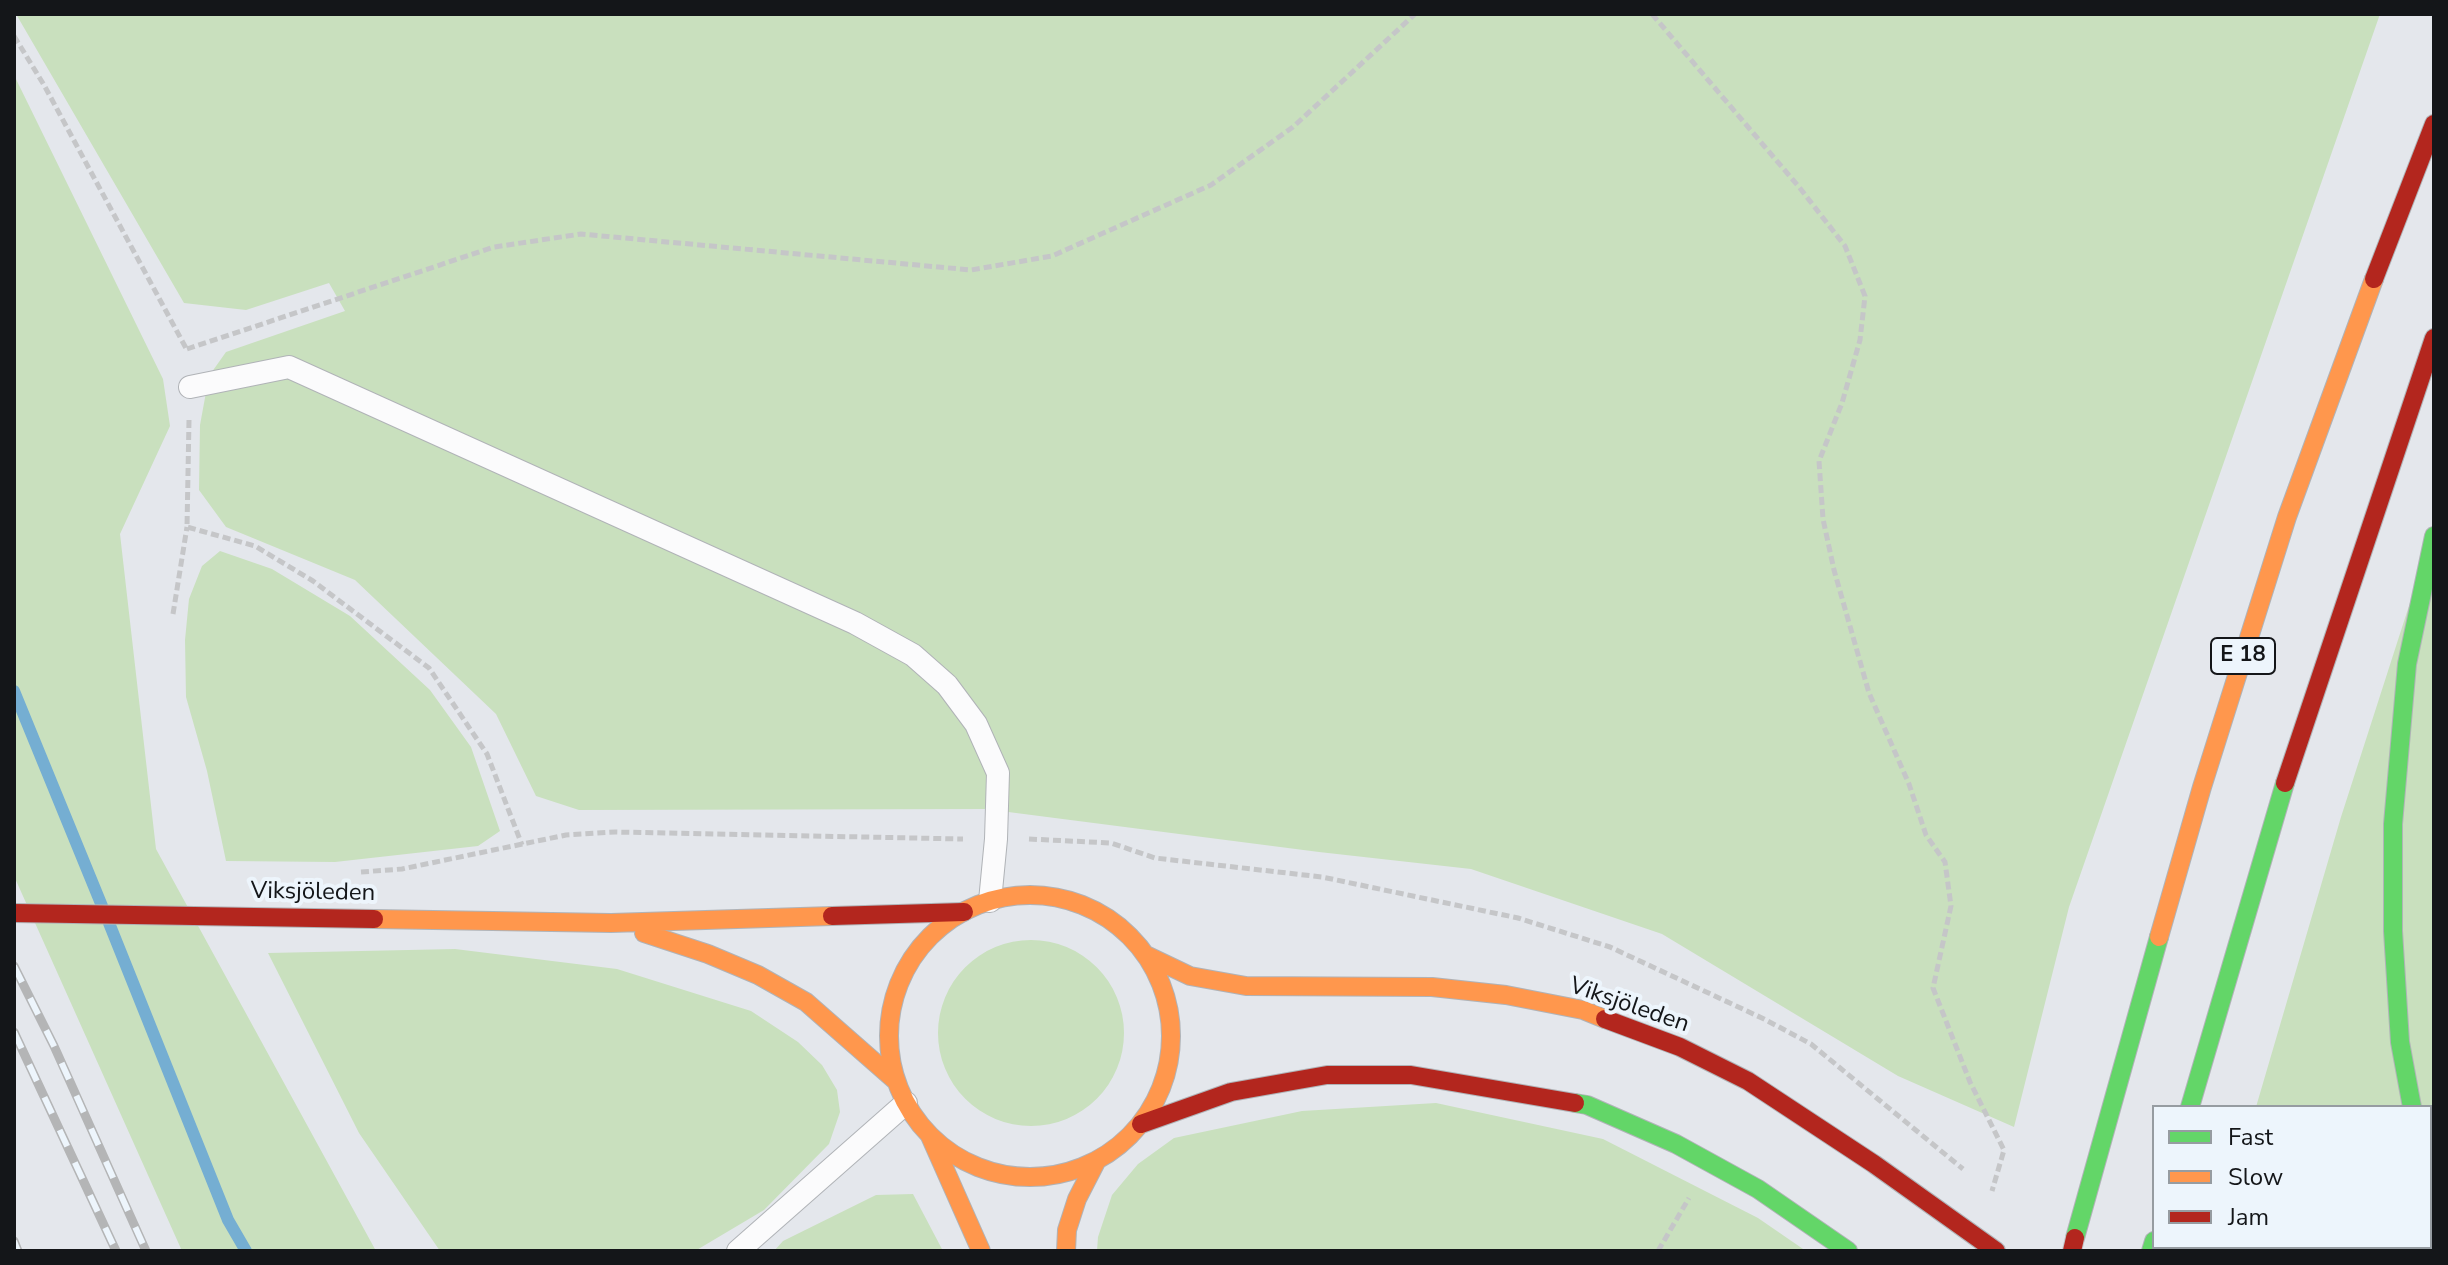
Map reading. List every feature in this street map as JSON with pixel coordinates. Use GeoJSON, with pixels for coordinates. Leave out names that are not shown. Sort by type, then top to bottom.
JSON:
{"type":"FeatureCollection","features":[{"type":"Feature","properties":{"kind":"main road","name":"E 18"},"geometry":{"type":"LineString","coordinates":[[2073,1244],[2202,787],[2287,517],[2434,124]]}},
{"type":"Feature","properties":{"kind":"main road"},"geometry":{"type":"LineString","coordinates":[[2191,1105],[2277,805],[2434,338]]}},
{"type":"Feature","properties":{"kind":"main road"},"geometry":{"type":"LineString","coordinates":[[2412,1105],[2400,1042],[2393,931],[2393,824],[2407,664],[2434,536]]}},
{"type":"Feature","properties":{"kind":"main road"},"geometry":{"type":"LineString","coordinates":[[930,1136],[949,1153],[972,1165],[996,1173],[1047,1177],[1072,1172],[1096,1162],[1121,1145],[1141,1124],[1163,1085],[1172,1040],[1171,1018],[1157,974],[1146,955],[1116,924],[1099,912],[1050,897],[1020,896],[990,901],[943,925],[910,962],[899,984],[889,1032],[890,1056],[896,1081],[906,1103],[930,1136],[981,1251]]}},
{"type":"Feature","properties":{"kind":"main road","name":"Viksjöleden"},"geometry":{"type":"LineString","coordinates":[[14,913],[611,923],[964,912]]}},
{"type":"Feature","properties":{"kind":"main road","name":"Viksjöleden"},"geometry":{"type":"LineString","coordinates":[[611,923],[708,954],[758,975],[794,995],[851,1039],[896,1081]]}},
{"type":"Feature","properties":{"kind":"main road","name":"Viksjöleden"},"geometry":{"type":"LineString","coordinates":[[1146,955],[1190,976],[1246,986],[1432,987],[1506,995],[1583,1010],[1680,1047],[1748,1081],[1874,1164],[1996,1251]]}},
{"type":"Feature","properties":{"kind":"main road"},"geometry":{"type":"LineString","coordinates":[[1141,1124],[1231,1092],[1327,1075],[1411,1075],[1587,1105],[1676,1144],[1758,1189],[1848,1251]]}},
{"type":"Feature","properties":{"kind":"main road"},"geometry":{"type":"LineString","coordinates":[[1066,1251],[1067,1230],[1077,1199],[1096,1162]]}},
{"type":"Feature","properties":{"kind":"lane"},"geometry":{"type":"LineString","coordinates":[[190,387],[289,367],[855,623],[913,655],[947,685],[976,724],[998,773],[990,901]]}},
{"type":"Feature","properties":{"kind":"lane"},"geometry":{"type":"LineString","coordinates":[[738,1251],[906,1103]]}},
{"type":"Feature","properties":{"kind":"path"},"geometry":{"type":"LineString","coordinates":[[187,349],[494,247],[581,234],[971,270],[1052,256],[1211,185],[1293,127],[1415,14]]}},
{"type":"Feature","properties":{"kind":"path"},"geometry":{"type":"LineString","coordinates":[[1652,14],[1845,246],[1865,296],[1860,340],[1842,403],[1819,461],[1823,519],[1834,570],[1869,693],[1909,784],[1926,835],[1945,862],[1951,906],[1933,988],[1970,1082],[2004,1150],[1992,1191]]}},
{"type":"Feature","properties":{"kind":"path"},"geometry":{"type":"LineString","coordinates":[[14,36],[44,85],[187,349],[190,387],[187,527],[173,614]]}},
{"type":"Feature","properties":{"kind":"path"},"geometry":{"type":"LineString","coordinates":[[187,527],[255,546],[313,581],[429,668],[487,754],[522,845]]}},
{"type":"Feature","properties":{"kind":"path"},"geometry":{"type":"LineString","coordinates":[[359,872],[402,869],[566,835],[615,832],[944,839]]}},
{"type":"Feature","properties":{"kind":"path"},"geometry":{"type":"LineString","coordinates":[[1658,1251],[1660,1243],[1711,1163]]}},
{"type":"Feature","properties":{"kind":"green space"},"geometry":{"type":"Polygon","coordinates":[[[16,14],[2380,14],[2069,907],[2014,1127],[1898,1076],[1662,934],[1471,869],[985,809],[579,810],[536,796],[496,714],[355,580],[226,527],[199,490],[200,425],[209,376],[226,352],[345,311],[329,283],[246,310],[184,303],[16,14]]]}},
{"type":"Feature","properties":{"kind":"green space"},"geometry":{"type":"Polygon","coordinates":[[[14,75],[163,379],[170,426],[120,534],[156,849],[376,1251],[182,1251],[14,876],[14,75]]]}},
{"type":"Feature","properties":{"kind":"green space"},"geometry":{"type":"Polygon","coordinates":[[[2434,528],[2434,1251],[2220,1251],[2432,1249],[2432,1105],[2257,1105],[2341,817],[2434,528]]]}},
{"type":"Feature","properties":{"kind":"green space"},"geometry":{"type":"Polygon","coordinates":[[[220,551],[272,569],[350,616],[430,690],[471,747],[500,831],[478,846],[335,862],[226,861],[207,771],[186,697],[185,640],[189,599],[202,566],[220,551]]]}},
{"type":"Feature","properties":{"kind":"green space"},"geometry":{"type":"Polygon","coordinates":[[[1031,940],[1067,947],[1097,967],[1117,997],[1124,1033],[1117,1069],[1097,1099],[1067,1119],[1031,1126],[995,1119],[965,1099],[945,1069],[938,1033],[945,997],[965,967],[995,947],[1031,940]]]}},
{"type":"Feature","properties":{"kind":"green space"},"geometry":{"type":"Polygon","coordinates":[[[455,949],[617,969],[751,1011],[798,1042],[822,1065],[837,1090],[840,1112],[829,1144],[764,1210],[695,1251],[440,1251],[359,1133],[268,953],[455,949]]]}},
{"type":"Feature","properties":{"kind":"green space"},"geometry":{"type":"Polygon","coordinates":[[[1436,1103],[1603,1139],[1758,1218],[1806,1251],[1097,1251],[1098,1237],[1112,1195],[1138,1164],[1174,1138],[1302,1111],[1436,1103]]]}},
{"type":"Feature","properties":{"kind":"green space"},"geometry":{"type":"Polygon","coordinates":[[[913,1194],[943,1251],[774,1251],[783,1241],[876,1195],[913,1194]]]}},
{"type":"Feature","properties":{"kind":"waterway"},"geometry":{"type":"LineString","coordinates":[[14,691],[102,906]]}},
{"type":"Feature","properties":{"kind":"waterway"},"geometry":{"type":"LineString","coordinates":[[109,923],[228,1220],[246,1251]]}},
{"type":"Feature","properties":{"kind":"railway"},"geometry":{"type":"LineString","coordinates":[[14,966],[54,1046],[146,1251]]}},
{"type":"Feature","properties":{"kind":"railway"},"geometry":{"type":"LineString","coordinates":[[14,1032],[116,1251]]}},
{"type":"Feature","properties":{"kind":"railway"},"geometry":{"type":"LineString","coordinates":[[14,1241],[18,1251]]}},
{"type":"Feature","properties":{"kind":"traffic: fast"},"geometry":{"type":"LineString","coordinates":[[2412,1105],[2400,1042],[2393,931],[2393,824],[2407,664],[2434,536]]}},
{"type":"Feature","properties":{"kind":"traffic: fast"},"geometry":{"type":"LineString","coordinates":[[2191,1105],[2285,783]]}},
{"type":"Feature","properties":{"kind":"traffic: fast"},"geometry":{"type":"LineString","coordinates":[[2075,1238],[2159,937]]}},
{"type":"Feature","properties":{"kind":"traffic: fast"},"geometry":{"type":"LineString","coordinates":[[1575,1103],[1587,1105],[1676,1144],[1758,1189],[1848,1251]]}},
{"type":"Feature","properties":{"kind":"traffic: slow"},"geometry":{"type":"LineString","coordinates":[[2159,937],[2202,787],[2287,517],[2374,279]]}},
{"type":"Feature","properties":{"kind":"traffic: slow"},"geometry":{"type":"LineString","coordinates":[[1030,895],[1058,898],[1084,906],[1130,936],[1160,982],[1168,1008],[1171,1036],[1168,1064],[1160,1090],[1130,1136],[1084,1166],[1058,1174],[1030,1177],[1002,1174],[976,1166],[930,1136],[900,1090],[892,1064],[889,1036],[892,1008],[900,982],[930,936],[976,906],[1002,898],[1030,895]]}},
{"type":"Feature","properties":{"kind":"traffic: slow"},"geometry":{"type":"LineString","coordinates":[[374,919],[611,923],[832,916]]}},
{"type":"Feature","properties":{"kind":"traffic: slow"},"geometry":{"type":"LineString","coordinates":[[644,933],[708,954],[758,975],[806,1002],[896,1081]]}},
{"type":"Feature","properties":{"kind":"traffic: slow"},"geometry":{"type":"LineString","coordinates":[[1146,955],[1190,976],[1246,986],[1432,987],[1506,995],[1583,1010],[1605,1019]]}},
{"type":"Feature","properties":{"kind":"traffic: slow"},"geometry":{"type":"LineString","coordinates":[[930,1136],[981,1251]]}},
{"type":"Feature","properties":{"kind":"traffic: slow"},"geometry":{"type":"LineString","coordinates":[[1066,1251],[1067,1230],[1077,1199],[1096,1162]]}},
{"type":"Feature","properties":{"kind":"traffic: jam"},"geometry":{"type":"LineString","coordinates":[[2374,279],[2434,124]]}},
{"type":"Feature","properties":{"kind":"traffic: jam"},"geometry":{"type":"LineString","coordinates":[[2285,783],[2434,338]]}},
{"type":"Feature","properties":{"kind":"traffic: jam"},"geometry":{"type":"LineString","coordinates":[[832,916],[964,912]]}},
{"type":"Feature","properties":{"kind":"traffic: jam"},"geometry":{"type":"LineString","coordinates":[[14,913],[374,919]]}},
{"type":"Feature","properties":{"kind":"traffic: jam"},"geometry":{"type":"LineString","coordinates":[[1605,1019],[1680,1047],[1748,1081],[1874,1164],[1996,1251]]}},
{"type":"Feature","properties":{"kind":"traffic: jam"},"geometry":{"type":"LineString","coordinates":[[1141,1124],[1231,1092],[1327,1075],[1411,1075],[1575,1103]]}},
{"type":"Feature","properties":{"kind":"traffic: jam"},"geometry":{"type":"LineString","coordinates":[[2072,1251],[2075,1238]]}}]}
